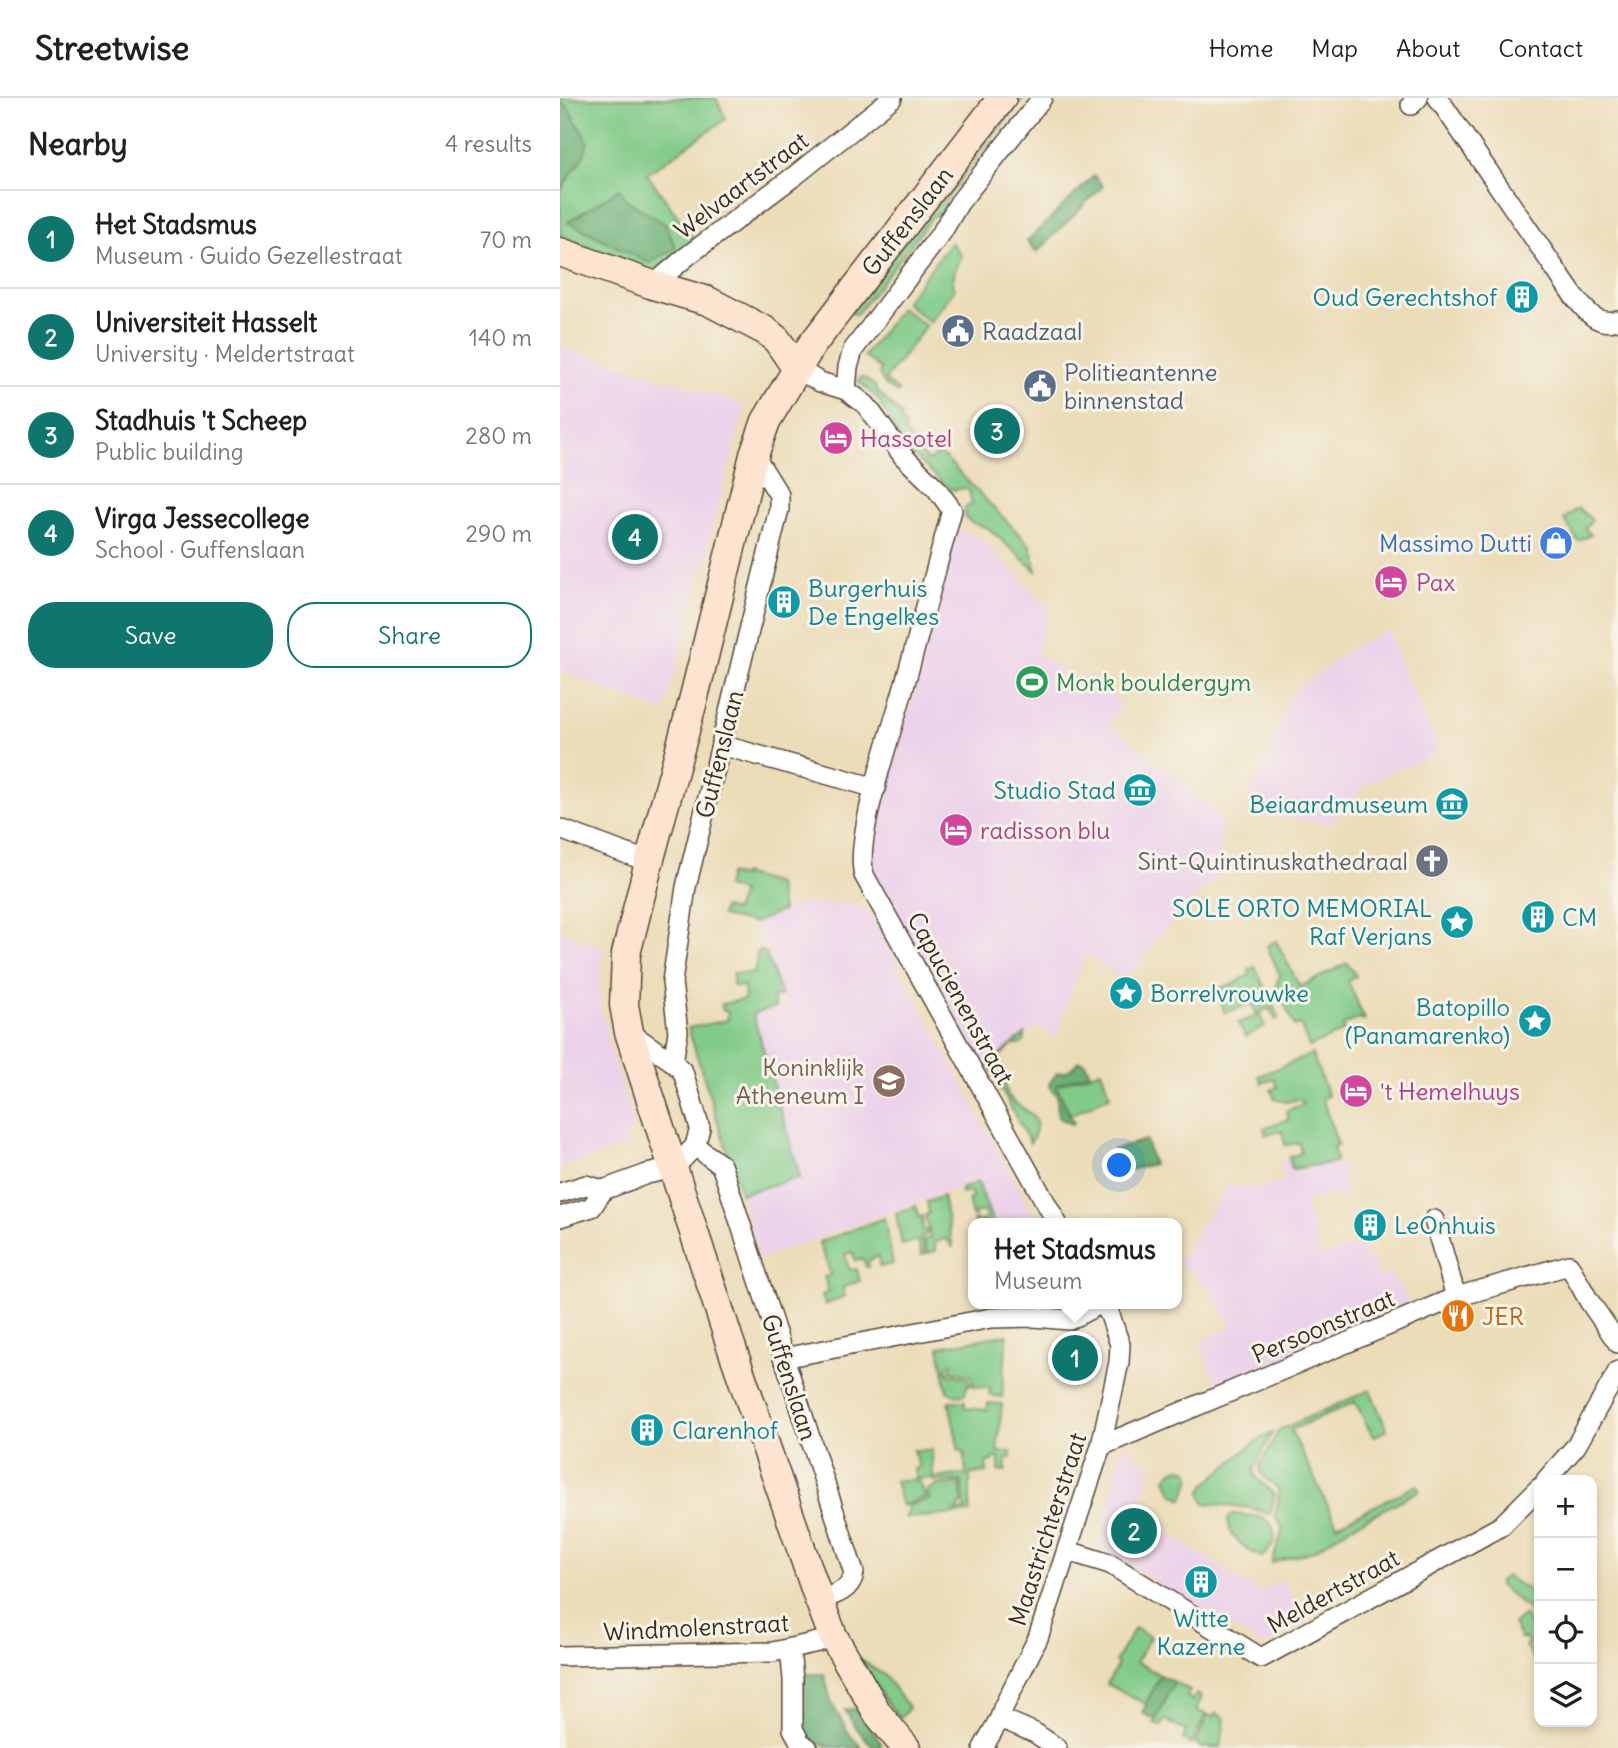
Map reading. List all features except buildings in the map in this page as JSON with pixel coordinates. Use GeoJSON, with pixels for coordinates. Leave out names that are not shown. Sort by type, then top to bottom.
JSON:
{"type":"FeatureCollection","features":[{"type":"Feature","properties":{"kind":"main road","name":"Guffenslaan"},"geometry":{"type":"LineString","coordinates":[[906,1748],[878,1714],[833,1636],[819,1600],[729,1340],[629,1032],[624,1004],[626,954],[754,455],[766,421],[797,369],[839,308],[1002,98]]}},
{"type":"Feature","properties":{"kind":"main road"},"geometry":{"type":"LineString","coordinates":[[560,252],[708,301],[726,312],[758,325],[777,340],[797,369]]}},
{"type":"Feature","properties":{"kind":"street","name":"Welvaartstraat"},"geometry":{"type":"LineString","coordinates":[[653,285],[892,98]]}},
{"type":"Feature","properties":{"kind":"street","name":"Guffenslaan"},"geometry":{"type":"LineString","coordinates":[[846,390],[853,350],[943,232],[959,203],[1042,98]]}},
{"type":"Feature","properties":{"kind":"street"},"geometry":{"type":"LineString","coordinates":[[1438,98],[1573,295],[1597,320],[1613,322]]}},
{"type":"Feature","properties":{"kind":"street"},"geometry":{"type":"LineString","coordinates":[[797,369],[820,382],[846,390]]}},
{"type":"Feature","properties":{"kind":"street","name":"Capucienenstraat"},"geometry":{"type":"LineString","coordinates":[[846,390],[866,405],[903,456],[936,488],[952,510],[876,788],[861,863],[864,874],[1054,1218]]}},
{"type":"Feature","properties":{"kind":"street","name":"Guffenslaan"},"geometry":{"type":"LineString","coordinates":[[673,1062],[678,1032],[672,982],[684,900],[780,502],[779,495],[754,455]]}},
{"type":"Feature","properties":{"kind":"street"},"geometry":{"type":"LineString","coordinates":[[721,745],[876,788]]}},
{"type":"Feature","properties":{"kind":"street"},"geometry":{"type":"LineString","coordinates":[[560,829],[649,862]]}},
{"type":"Feature","properties":{"kind":"street"},"geometry":{"type":"LineString","coordinates":[[560,1217],[592,1207],[603,1191],[648,1174],[674,1168],[695,1146],[700,1128],[683,1072],[629,1032]]}},
{"type":"Feature","properties":{"kind":"street","name":"Guffenslaan"},"geometry":{"type":"LineString","coordinates":[[695,1146],[721,1165],[854,1573],[853,1582],[839,1594],[819,1600]]}},
{"type":"Feature","properties":{"kind":"street"},"geometry":{"type":"LineString","coordinates":[[560,1193],[586,1185],[603,1191]]}},
{"type":"Feature","properties":{"kind":"street"},"geometry":{"type":"LineString","coordinates":[[1434,1220],[1456,1297]]}},
{"type":"Feature","properties":{"kind":"street","name":"Persoonstraat"},"geometry":{"type":"LineString","coordinates":[[1101,1446],[1456,1297],[1569,1265],[1618,1343]]}},
{"type":"Feature","properties":{"kind":"street"},"geometry":{"type":"LineString","coordinates":[[783,1358],[991,1318],[1035,1317],[1069,1320],[1101,1309]]}},
{"type":"Feature","properties":{"kind":"street","name":"Maastrichterstraat"},"geometry":{"type":"LineString","coordinates":[[983,1748],[1038,1638],[1101,1446],[1119,1362],[1120,1345],[1104,1309]]}},
{"type":"Feature","properties":{"kind":"street"},"geometry":{"type":"LineString","coordinates":[[1550,1475],[1576,1446],[1618,1371]]}},
{"type":"Feature","properties":{"kind":"street","name":"Meldertstraat"},"geometry":{"type":"LineString","coordinates":[[1068,1551],[1110,1564],[1261,1658],[1502,1527],[1534,1493]]}},
{"type":"Feature","properties":{"kind":"street","name":"Windmolenstraat"},"geometry":{"type":"LineString","coordinates":[[560,1656],[773,1652],[818,1643],[833,1636]]}},
{"type":"Feature","properties":{"kind":"street"},"geometry":{"type":"LineString","coordinates":[[790,1649],[793,1729],[800,1742],[808,1748]]}},
{"type":"Feature","properties":{"kind":"street"},"geometry":{"type":"LineString","coordinates":[[1000,1718],[1035,1733],[1057,1748]]}},
{"type":"Feature","properties":{"kind":"shaded area"},"geometry":{"type":"Polygon","coordinates":[[[560,346],[745,405],[664,712],[560,670],[560,346]]]}},
{"type":"Feature","properties":{"kind":"shaded area"},"geometry":{"type":"Polygon","coordinates":[[[952,528],[981,539],[1050,609],[1036,652],[1076,681],[1083,673],[1122,703],[1109,724],[1186,785],[1221,820],[1220,869],[1216,879],[1193,898],[1164,930],[1134,971],[1121,978],[1086,954],[1064,1011],[1057,1039],[1038,1026],[979,1072],[868,874],[865,854],[904,714],[909,711],[916,684],[912,677],[952,528]]]}},
{"type":"Feature","properties":{"kind":"shaded area"},"geometry":{"type":"Polygon","coordinates":[[[1388,631],[1439,750],[1421,761],[1399,768],[1364,786],[1330,823],[1272,817],[1244,807],[1292,693],[1350,649],[1388,631]]]}},
{"type":"Feature","properties":{"kind":"shaded area","name":"Koninklijk Atheneum I"},"geometry":{"type":"Polygon","coordinates":[[[802,903],[854,904],[869,911],[1034,1218],[991,1218],[977,1181],[759,1259],[741,1194],[800,1177],[753,1013],[784,1004],[756,923],[802,903]]]}},
{"type":"Feature","properties":{"kind":"shaded area"},"geometry":{"type":"Polygon","coordinates":[[[560,930],[603,948],[599,989],[601,1006],[608,1042],[635,1126],[631,1127],[624,1143],[626,1146],[560,1167],[560,930]]]}},
{"type":"Feature","properties":{"kind":"shaded area"},"geometry":{"type":"Polygon","coordinates":[[[1289,1157],[1292,1169],[1340,1161],[1348,1198],[1340,1200],[1338,1194],[1305,1200],[1320,1256],[1362,1244],[1367,1262],[1374,1259],[1379,1279],[1391,1274],[1408,1302],[1328,1336],[1219,1388],[1199,1342],[1231,1327],[1213,1291],[1182,1265],[1182,1257],[1227,1186],[1254,1187],[1286,1181],[1282,1160],[1289,1157]]]}},
{"type":"Feature","properties":{"kind":"shaded area"},"geometry":{"type":"Polygon","coordinates":[[[1122,1444],[1150,1469],[1138,1513],[1259,1593],[1283,1579],[1306,1624],[1264,1646],[1099,1548],[1122,1444]]]}},
{"type":"Feature","properties":{"kind":"green space"},"geometry":{"type":"Polygon","coordinates":[[[560,98],[716,98],[726,119],[647,174],[696,242],[649,273],[560,235],[560,98]]]}},
{"type":"Feature","properties":{"kind":"green space"},"geometry":{"type":"Polygon","coordinates":[[[1014,98],[1023,98],[946,200],[943,211],[933,216],[856,315],[851,312],[1014,98]]]}},
{"type":"Feature","properties":{"kind":"green space"},"geometry":{"type":"Polygon","coordinates":[[[560,101],[567,106],[588,142],[584,155],[560,191],[560,101]]]}},
{"type":"Feature","properties":{"kind":"green space"},"geometry":{"type":"Polygon","coordinates":[[[1094,176],[1103,186],[1037,252],[1027,241],[1094,176]]]}},
{"type":"Feature","properties":{"kind":"green space"},"geometry":{"type":"Polygon","coordinates":[[[619,189],[628,201],[665,224],[676,248],[649,263],[568,222],[619,189]]]}},
{"type":"Feature","properties":{"kind":"green space"},"geometry":{"type":"Polygon","coordinates":[[[951,242],[962,256],[955,270],[952,285],[955,289],[930,322],[905,302],[951,242]]]}},
{"type":"Feature","properties":{"kind":"green space"},"geometry":{"type":"Polygon","coordinates":[[[901,308],[926,326],[885,380],[899,391],[897,393],[885,385],[879,373],[881,369],[864,356],[901,308]]]}},
{"type":"Feature","properties":{"kind":"green space"},"geometry":{"type":"Polygon","coordinates":[[[860,378],[875,386],[902,416],[900,420],[906,426],[904,430],[927,461],[940,454],[1030,545],[1036,571],[988,528],[970,522],[965,517],[965,508],[972,504],[969,491],[966,488],[953,490],[947,487],[903,446],[878,399],[858,381],[860,378]]]}},
{"type":"Feature","properties":{"kind":"green space"},"geometry":{"type":"Polygon","coordinates":[[[1578,508],[1592,520],[1585,529],[1591,535],[1578,541],[1564,519],[1578,508]]]}},
{"type":"Feature","properties":{"kind":"green space"},"geometry":{"type":"Polygon","coordinates":[[[729,874],[742,877],[743,874],[777,884],[782,911],[754,923],[721,916],[723,908],[735,911],[742,892],[726,887],[729,874]]]}},
{"type":"Feature","properties":{"kind":"green space"},"geometry":{"type":"Polygon","coordinates":[[[1276,941],[1300,987],[1347,963],[1356,976],[1348,981],[1365,1020],[1360,1018],[1343,1025],[1344,1031],[1309,1047],[1300,1024],[1295,1027],[1276,985],[1280,975],[1267,946],[1276,941]]]}},
{"type":"Feature","properties":{"kind":"green space"},"geometry":{"type":"Polygon","coordinates":[[[758,950],[765,952],[781,995],[773,997],[775,1007],[753,1014],[800,1177],[741,1194],[688,1028],[728,1020],[727,1011],[723,1011],[721,1004],[745,999],[744,986],[733,986],[733,973],[754,973],[758,950]]]}},
{"type":"Feature","properties":{"kind":"green space"},"geometry":{"type":"Polygon","coordinates":[[[1255,967],[1279,1018],[1276,1020],[1269,1008],[1259,1013],[1265,1026],[1246,1037],[1238,1023],[1257,1016],[1252,1003],[1225,1013],[1216,989],[1234,984],[1250,974],[1249,970],[1255,967]]]}},
{"type":"Feature","properties":{"kind":"green space"},"geometry":{"type":"Polygon","coordinates":[[[1025,1034],[1024,1042],[1013,1044],[1025,1034]]]}},
{"type":"Feature","properties":{"kind":"green space"},"geometry":{"type":"Polygon","coordinates":[[[1012,1045],[999,1057],[1005,1072],[1008,1095],[1034,1118],[1035,1132],[1030,1143],[988,1065],[1012,1045]]]}},
{"type":"Feature","properties":{"kind":"green space"},"geometry":{"type":"Polygon","coordinates":[[[1312,1054],[1328,1096],[1322,1098],[1338,1145],[1333,1147],[1336,1159],[1335,1162],[1292,1169],[1289,1157],[1301,1153],[1299,1143],[1285,1145],[1282,1131],[1266,1135],[1264,1128],[1289,1119],[1286,1111],[1303,1104],[1300,1099],[1286,1102],[1275,1099],[1271,1090],[1277,1087],[1274,1079],[1262,1083],[1259,1076],[1312,1054]]]}},
{"type":"Feature","properties":{"kind":"green space"},"geometry":{"type":"Polygon","coordinates":[[[1081,1061],[1090,1073],[1056,1085],[1074,1123],[1071,1124],[1058,1117],[1057,1095],[1049,1084],[1057,1073],[1068,1070],[1081,1061]]]}},
{"type":"Feature","properties":{"kind":"green space"},"geometry":{"type":"Polygon","coordinates":[[[1101,1070],[1110,1096],[1070,1115],[1056,1085],[1101,1070]]]}},
{"type":"Feature","properties":{"kind":"green space"},"geometry":{"type":"Polygon","coordinates":[[[1146,1140],[1153,1164],[1118,1173],[1113,1150],[1146,1140]]]}},
{"type":"Feature","properties":{"kind":"green space"},"geometry":{"type":"Polygon","coordinates":[[[978,1182],[991,1218],[986,1218],[984,1211],[972,1216],[968,1200],[972,1199],[971,1192],[961,1194],[961,1189],[978,1182]]]}},
{"type":"Feature","properties":{"kind":"green space"},"geometry":{"type":"Polygon","coordinates":[[[943,1196],[953,1248],[946,1239],[935,1242],[936,1251],[927,1253],[924,1239],[931,1238],[925,1215],[929,1214],[927,1202],[943,1196]]]}},
{"type":"Feature","properties":{"kind":"green space"},"geometry":{"type":"Polygon","coordinates":[[[916,1206],[918,1217],[922,1216],[923,1230],[927,1230],[928,1234],[921,1236],[925,1254],[921,1255],[918,1240],[902,1245],[896,1214],[916,1206]]]}},
{"type":"Feature","properties":{"kind":"green space"},"geometry":{"type":"Polygon","coordinates":[[[884,1218],[893,1264],[880,1267],[878,1256],[868,1261],[869,1267],[866,1267],[863,1259],[855,1261],[853,1252],[845,1254],[849,1270],[857,1269],[860,1281],[843,1287],[845,1296],[825,1305],[822,1295],[829,1292],[824,1277],[831,1275],[819,1242],[884,1218]]]}},
{"type":"Feature","properties":{"kind":"green space"},"geometry":{"type":"Polygon","coordinates":[[[1007,1335],[1002,1397],[989,1395],[990,1388],[974,1386],[971,1376],[950,1370],[952,1363],[946,1369],[948,1373],[967,1378],[971,1385],[967,1385],[965,1394],[960,1396],[947,1391],[939,1347],[1007,1335]]]}},
{"type":"Feature","properties":{"kind":"green space"},"geometry":{"type":"Polygon","coordinates":[[[1370,1390],[1387,1430],[1373,1437],[1355,1402],[1291,1430],[1337,1525],[1417,1485],[1420,1490],[1352,1526],[1313,1551],[1272,1563],[1283,1529],[1275,1515],[1279,1493],[1264,1477],[1260,1466],[1279,1430],[1370,1390]]]}},
{"type":"Feature","properties":{"kind":"green space"},"geometry":{"type":"Polygon","coordinates":[[[949,1401],[965,1401],[965,1408],[987,1410],[988,1403],[1002,1404],[997,1452],[1011,1452],[1011,1458],[1006,1459],[1006,1471],[999,1471],[999,1458],[994,1458],[993,1461],[986,1462],[987,1473],[970,1474],[970,1513],[906,1518],[905,1515],[909,1512],[907,1506],[929,1499],[927,1490],[938,1485],[960,1483],[962,1504],[954,1511],[965,1510],[962,1481],[917,1479],[926,1497],[902,1506],[895,1481],[916,1479],[914,1469],[919,1467],[913,1450],[932,1450],[933,1478],[966,1474],[964,1451],[959,1451],[949,1401]]]}},
{"type":"Feature","properties":{"kind":"green space"},"geometry":{"type":"Polygon","coordinates":[[[1272,1433],[1254,1470],[1256,1477],[1275,1495],[1270,1514],[1250,1508],[1205,1503],[1201,1494],[1206,1484],[1255,1442],[1272,1433]]]}},
{"type":"Feature","properties":{"kind":"green space"},"geometry":{"type":"Polygon","coordinates":[[[1174,1470],[1188,1470],[1191,1477],[1183,1499],[1172,1493],[1166,1478],[1174,1470]]]}},
{"type":"Feature","properties":{"kind":"green space"},"geometry":{"type":"Polygon","coordinates":[[[1233,1514],[1262,1518],[1272,1525],[1273,1542],[1262,1557],[1244,1547],[1234,1537],[1228,1525],[1228,1518],[1233,1514]]]}},
{"type":"Feature","properties":{"kind":"green space"},"geometry":{"type":"Polygon","coordinates":[[[1506,1576],[1534,1594],[1534,1619],[1527,1608],[1499,1585],[1499,1581],[1506,1576]]]}},
{"type":"Feature","properties":{"kind":"green space"},"geometry":{"type":"Polygon","coordinates":[[[1524,1615],[1534,1632],[1534,1660],[1525,1646],[1528,1643],[1525,1637],[1521,1639],[1513,1624],[1524,1615]]]}},
{"type":"Feature","properties":{"kind":"green space"},"geometry":{"type":"Polygon","coordinates":[[[1135,1628],[1150,1637],[1136,1662],[1160,1675],[1146,1704],[1107,1684],[1118,1664],[1115,1662],[1135,1628]]]}},
{"type":"Feature","properties":{"kind":"green space"},"geometry":{"type":"Polygon","coordinates":[[[860,1659],[884,1675],[909,1708],[900,1719],[883,1697],[860,1659]]]}},
{"type":"Feature","properties":{"kind":"green space"},"geometry":{"type":"Polygon","coordinates":[[[806,1674],[824,1674],[832,1704],[850,1735],[862,1748],[823,1745],[801,1736],[796,1681],[806,1674]]]}},
{"type":"Feature","properties":{"kind":"green space"},"geometry":{"type":"Polygon","coordinates":[[[1160,1675],[1174,1682],[1156,1720],[1142,1713],[1160,1675]]]}},
{"type":"Feature","properties":{"kind":"green space"},"geometry":{"type":"Polygon","coordinates":[[[1174,1682],[1190,1690],[1187,1697],[1193,1700],[1196,1694],[1202,1697],[1196,1710],[1206,1714],[1192,1745],[1183,1739],[1186,1731],[1171,1724],[1172,1722],[1165,1720],[1161,1726],[1154,1724],[1174,1682]]]}},
{"type":"Feature","properties":{"kind":"green space"},"geometry":{"type":"Polygon","coordinates":[[[856,1708],[881,1742],[881,1746],[876,1748],[866,1740],[845,1710],[856,1708]]]}},
{"type":"Feature","properties":{"kind":"green space"},"geometry":{"type":"Polygon","coordinates":[[[1216,1713],[1225,1718],[1221,1748],[1201,1748],[1196,1743],[1208,1715],[1214,1717],[1216,1713]]]}},
{"type":"Feature","properties":{"kind":"place","name":"Oud Gerechtshof"},"geometry":{"type":"Point","coordinates":[1522,297]}},
{"type":"Feature","properties":{"kind":"place","name":"Raadzaal"},"geometry":{"type":"Point","coordinates":[958,331]}},
{"type":"Feature","properties":{"kind":"place","name":"Politieantenne binnenstad"},"geometry":{"type":"Point","coordinates":[1040,386]}},
{"type":"Feature","properties":{"kind":"place","name":"Stadhuis 't Scheep"},"geometry":{"type":"Point","coordinates":[997,431]}},
{"type":"Feature","properties":{"kind":"place","name":"Hassotel"},"geometry":{"type":"Point","coordinates":[836,438]}},
{"type":"Feature","properties":{"kind":"place","name":"Virga Jessecollege"},"geometry":{"type":"Point","coordinates":[635,537]}},
{"type":"Feature","properties":{"kind":"place","name":"Massimo Dutti"},"geometry":{"type":"Point","coordinates":[1556,543]}},
{"type":"Feature","properties":{"kind":"place","name":"Pax"},"geometry":{"type":"Point","coordinates":[1391,582]}},
{"type":"Feature","properties":{"kind":"place","name":"Burgerhuis De Engelkes"},"geometry":{"type":"Point","coordinates":[784,602]}},
{"type":"Feature","properties":{"kind":"place","name":"Monk bouldergym"},"geometry":{"type":"Point","coordinates":[1032,682]}},
{"type":"Feature","properties":{"kind":"place","name":"Studio Stad"},"geometry":{"type":"Point","coordinates":[1140,790]}},
{"type":"Feature","properties":{"kind":"place","name":"Beiaardmuseum"},"geometry":{"type":"Point","coordinates":[1452,804]}},
{"type":"Feature","properties":{"kind":"place","name":"radisson blu"},"geometry":{"type":"Point","coordinates":[956,830]}},
{"type":"Feature","properties":{"kind":"place","name":"Sint-Quintinuskathedraal"},"geometry":{"type":"Point","coordinates":[1432,861]}},
{"type":"Feature","properties":{"kind":"place","name":"CM"},"geometry":{"type":"Point","coordinates":[1538,917]}},
{"type":"Feature","properties":{"kind":"place","name":"SOLE ORTO MEMORIAL Raf Verjans"},"geometry":{"type":"Point","coordinates":[1457,922]}},
{"type":"Feature","properties":{"kind":"place","name":"Borrelvrouwke"},"geometry":{"type":"Point","coordinates":[1126,993]}},
{"type":"Feature","properties":{"kind":"place","name":"Batopillo (Panamarenko)"},"geometry":{"type":"Point","coordinates":[1535,1021]}},
{"type":"Feature","properties":{"kind":"place","name":"Koninklijk Atheneum I"},"geometry":{"type":"Point","coordinates":[889,1081]}},
{"type":"Feature","properties":{"kind":"place","name":"'t Hemelhuys"},"geometry":{"type":"Point","coordinates":[1356,1091]}},
{"type":"Feature","properties":{"kind":"place","name":"LeOnhuis"},"geometry":{"type":"Point","coordinates":[1370,1225]}},
{"type":"Feature","properties":{"kind":"place","name":"JER"},"geometry":{"type":"Point","coordinates":[1458,1316]}},
{"type":"Feature","properties":{"kind":"place","name":"Het Stadsmus"},"geometry":{"type":"Point","coordinates":[1075,1358]}},
{"type":"Feature","properties":{"kind":"place","name":"Clarenhof"},"geometry":{"type":"Point","coordinates":[647,1430]}},
{"type":"Feature","properties":{"kind":"place","name":"Universiteit Hasselt"},"geometry":{"type":"Point","coordinates":[1134,1531]}},
{"type":"Feature","properties":{"kind":"place","name":"Witte Kazerne"},"geometry":{"type":"Point","coordinates":[1201,1582]}}]}
